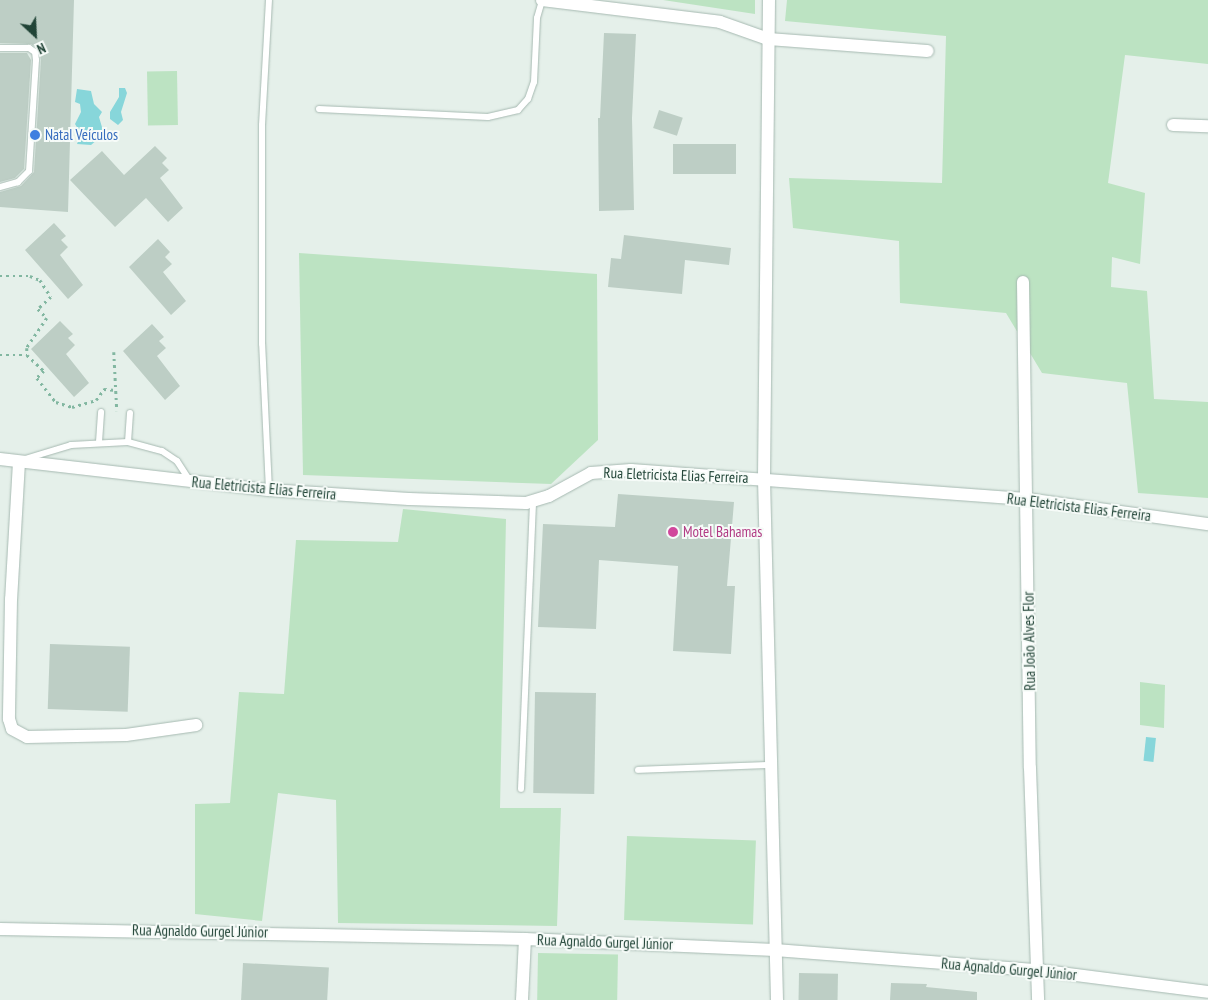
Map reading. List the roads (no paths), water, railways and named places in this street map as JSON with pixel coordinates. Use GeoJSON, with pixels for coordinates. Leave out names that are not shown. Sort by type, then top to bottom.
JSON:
{"type":"FeatureCollection","features":[{"type":"Feature","properties":{"kind":"street"},"geometry":{"type":"LineString","coordinates":[[542,0],[720,22],[768,39],[928,51]]}},
{"type":"Feature","properties":{"kind":"street"},"geometry":{"type":"LineString","coordinates":[[768,0],[764,479],[777,1000]]}},
{"type":"Feature","properties":{"kind":"street"},"geometry":{"type":"LineString","coordinates":[[1173,125],[1208,126]]}},
{"type":"Feature","properties":{"kind":"street","name":"Rua João Alves Flor"},"geometry":{"type":"LineString","coordinates":[[1022,282],[1028,499],[1030,768],[1038,1000]]}},
{"type":"Feature","properties":{"kind":"street","name":"Rua Eletricista Elias Ferreira"},"geometry":{"type":"LineString","coordinates":[[0,459],[269,490],[409,499],[533,502],[602,470],[764,479],[1028,499],[1208,524]]}},
{"type":"Feature","properties":{"kind":"street"},"geometry":{"type":"LineString","coordinates":[[19,462],[11,599],[9,719],[12,729],[27,737],[126,734],[196,725]]}},
{"type":"Feature","properties":{"kind":"street","name":"Rua Agnaldo Gurgel Júnior"},"geometry":{"type":"LineString","coordinates":[[0,929],[525,939],[775,950],[1037,970],[1208,992]]}},
{"type":"Feature","properties":{"kind":"street"},"geometry":{"type":"LineString","coordinates":[[522,1000],[525,939]]}},
{"type":"Feature","properties":{"kind":"lane"},"geometry":{"type":"LineString","coordinates":[[269,0],[262,125],[262,344],[269,490]]}},
{"type":"Feature","properties":{"kind":"lane"},"geometry":{"type":"LineString","coordinates":[[320,109],[488,117],[518,110],[528,99],[534,82],[537,18],[542,0]]}},
{"type":"Feature","properties":{"kind":"lane"},"geometry":{"type":"LineString","coordinates":[[0,48],[28,48],[35,52],[36,60],[29,171],[18,182],[0,187]]}},
{"type":"Feature","properties":{"kind":"lane"},"geometry":{"type":"LineString","coordinates":[[99,442],[101,412]]}},
{"type":"Feature","properties":{"kind":"lane"},"geometry":{"type":"LineString","coordinates":[[128,442],[130,413]]}},
{"type":"Feature","properties":{"kind":"lane"},"geometry":{"type":"LineString","coordinates":[[19,462],[71,445],[99,442],[128,442],[162,451],[177,461],[191,482]]}},
{"type":"Feature","properties":{"kind":"lane"},"geometry":{"type":"LineString","coordinates":[[521,789],[533,502]]}},
{"type":"Feature","properties":{"kind":"lane"},"geometry":{"type":"LineString","coordinates":[[638,770],[771,765]]}},
{"type":"Feature","properties":{"kind":"water"},"geometry":{"type":"Polygon","coordinates":[[[119,88],[125,88],[127,93],[121,112],[123,120],[118,125],[110,119],[110,112],[119,97],[119,88]]]}},
{"type":"Feature","properties":{"kind":"water"},"geometry":{"type":"Polygon","coordinates":[[[77,89],[91,91],[94,104],[102,112],[99,117],[104,134],[91,145],[77,144],[81,134],[75,124],[81,112],[80,104],[75,102],[77,89]]]}},
{"type":"Feature","properties":{"kind":"water"},"geometry":{"type":"Polygon","coordinates":[[[1146,737],[1156,738],[1153,762],[1143,761],[1146,737]]]}},
{"type":"Feature","properties":{"kind":"place","name":"Natal Veículos"},"geometry":{"type":"Point","coordinates":[35,135]}},
{"type":"Feature","properties":{"kind":"place","name":"Motel Bahamas"},"geometry":{"type":"Point","coordinates":[673,532]}}]}
